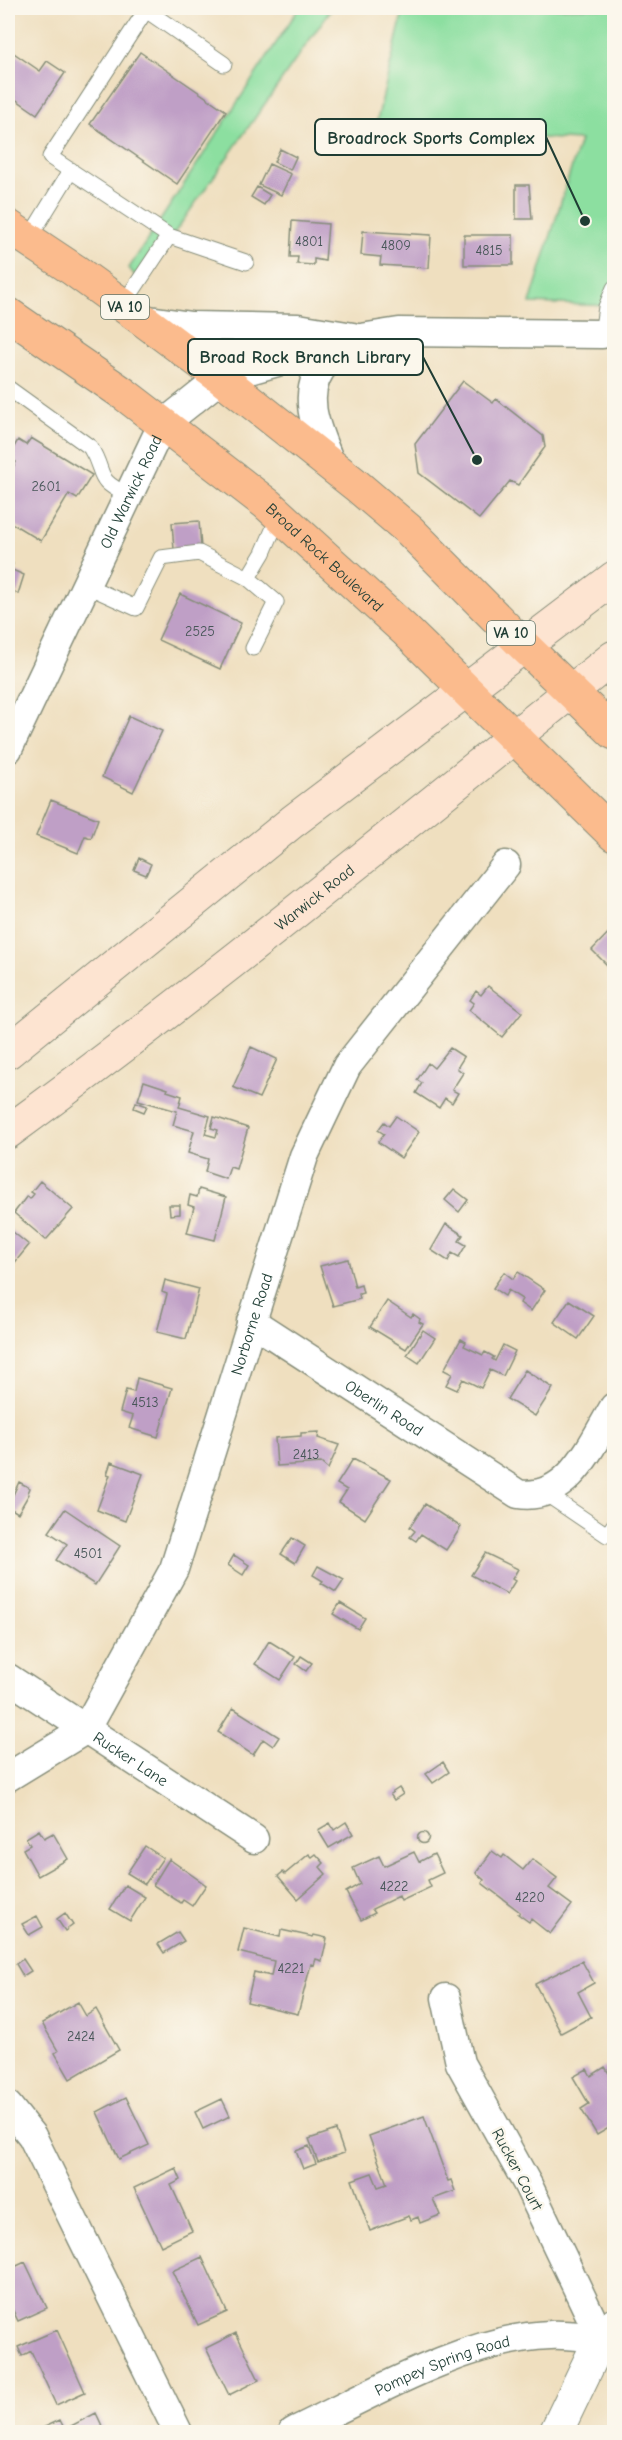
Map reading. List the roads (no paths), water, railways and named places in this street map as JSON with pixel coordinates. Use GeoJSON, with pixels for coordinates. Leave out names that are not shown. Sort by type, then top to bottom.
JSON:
{"type":"FeatureCollection","features":[{"type":"Feature","properties":{"kind":"main road","name":"VA 10"},"geometry":{"type":"LineString","coordinates":[[17,233],[133,312],[332,465],[410,531],[524,646],[615,733]]}},
{"type":"Feature","properties":{"kind":"main road","name":"Broad Rock Boulevard"},"geometry":{"type":"LineString","coordinates":[[8,314],[124,394],[267,504],[405,630],[615,836]]}},
{"type":"Feature","properties":{"kind":"main road"},"geometry":{"type":"LineString","coordinates":[[8,1052],[292,822],[465,689],[615,578]]}},
{"type":"Feature","properties":{"kind":"main road","name":"Warwick Road"},"geometry":{"type":"LineString","coordinates":[[8,1132],[116,1052],[615,657]]}},
{"type":"Feature","properties":{"kind":"street"},"geometry":{"type":"LineString","coordinates":[[133,312],[191,326],[298,328],[361,338]]}},
{"type":"Feature","properties":{"kind":"street","name":"Old Warwick Road"},"geometry":{"type":"LineString","coordinates":[[8,749],[162,424],[221,378],[361,338],[399,332],[602,334]]}},
{"type":"Feature","properties":{"kind":"street"},"geometry":{"type":"LineString","coordinates":[[332,465],[314,417],[311,402],[314,385],[322,368],[361,338]]}},
{"type":"Feature","properties":{"kind":"street","name":"Norborne Road"},"geometry":{"type":"LineString","coordinates":[[8,1777],[85,1730],[174,1569],[304,1156],[347,1066],[506,865]]}},
{"type":"Feature","properties":{"kind":"street","name":"Oberlin Road"},"geometry":{"type":"LineString","coordinates":[[251,1321],[531,1493]]}},
{"type":"Feature","properties":{"kind":"street"},"geometry":{"type":"LineString","coordinates":[[531,1493],[561,1483],[573,1472],[615,1407]]}},
{"type":"Feature","properties":{"kind":"street","name":"Rucker Lane"},"geometry":{"type":"LineString","coordinates":[[8,1678],[254,1839]]}},
{"type":"Feature","properties":{"kind":"street","name":"Rucker Court"},"geometry":{"type":"LineString","coordinates":[[446,1998],[460,2063],[608,2332]]}},
{"type":"Feature","properties":{"kind":"street"},"geometry":{"type":"LineString","coordinates":[[8,2106],[32,2136],[178,2433]]}},
{"type":"Feature","properties":{"kind":"street"},"geometry":{"type":"LineString","coordinates":[[556,2433],[608,2332]]}},
{"type":"Feature","properties":{"kind":"street","name":"Pompey Spring Road"},"geometry":{"type":"LineString","coordinates":[[293,2433],[416,2373],[468,2352],[507,2341],[550,2335],[608,2332]]}},
{"type":"Feature","properties":{"kind":"lane"},"geometry":{"type":"LineString","coordinates":[[224,63],[144,9],[50,157],[169,236],[246,262]]}},
{"type":"Feature","properties":{"kind":"lane"},"geometry":{"type":"LineString","coordinates":[[17,233],[71,170]]}},
{"type":"Feature","properties":{"kind":"lane"},"geometry":{"type":"LineString","coordinates":[[133,312],[169,236]]}},
{"type":"Feature","properties":{"kind":"lane"},"geometry":{"type":"LineString","coordinates":[[602,334],[606,308],[615,288]]}},
{"type":"Feature","properties":{"kind":"lane"},"geometry":{"type":"LineString","coordinates":[[8,388],[90,447],[97,458],[103,479],[112,487],[128,495]]}},
{"type":"Feature","properties":{"kind":"lane"},"geometry":{"type":"LineString","coordinates":[[248,578],[263,553],[279,516]]}},
{"type":"Feature","properties":{"kind":"lane"},"geometry":{"type":"LineString","coordinates":[[85,585],[136,608],[161,558],[199,553],[248,578],[276,602],[253,648]]}},
{"type":"Feature","properties":{"kind":"lane"},"geometry":{"type":"LineString","coordinates":[[531,1493],[607,1535],[615,1525]]}},
{"type":"Feature","properties":{"kind":"place","name":"Broadrock Sports Complex"},"geometry":{"type":"Point","coordinates":[585,221]}},
{"type":"Feature","properties":{"kind":"place","name":"Broad Rock Branch Library"},"geometry":{"type":"Point","coordinates":[477,460]}}]}
